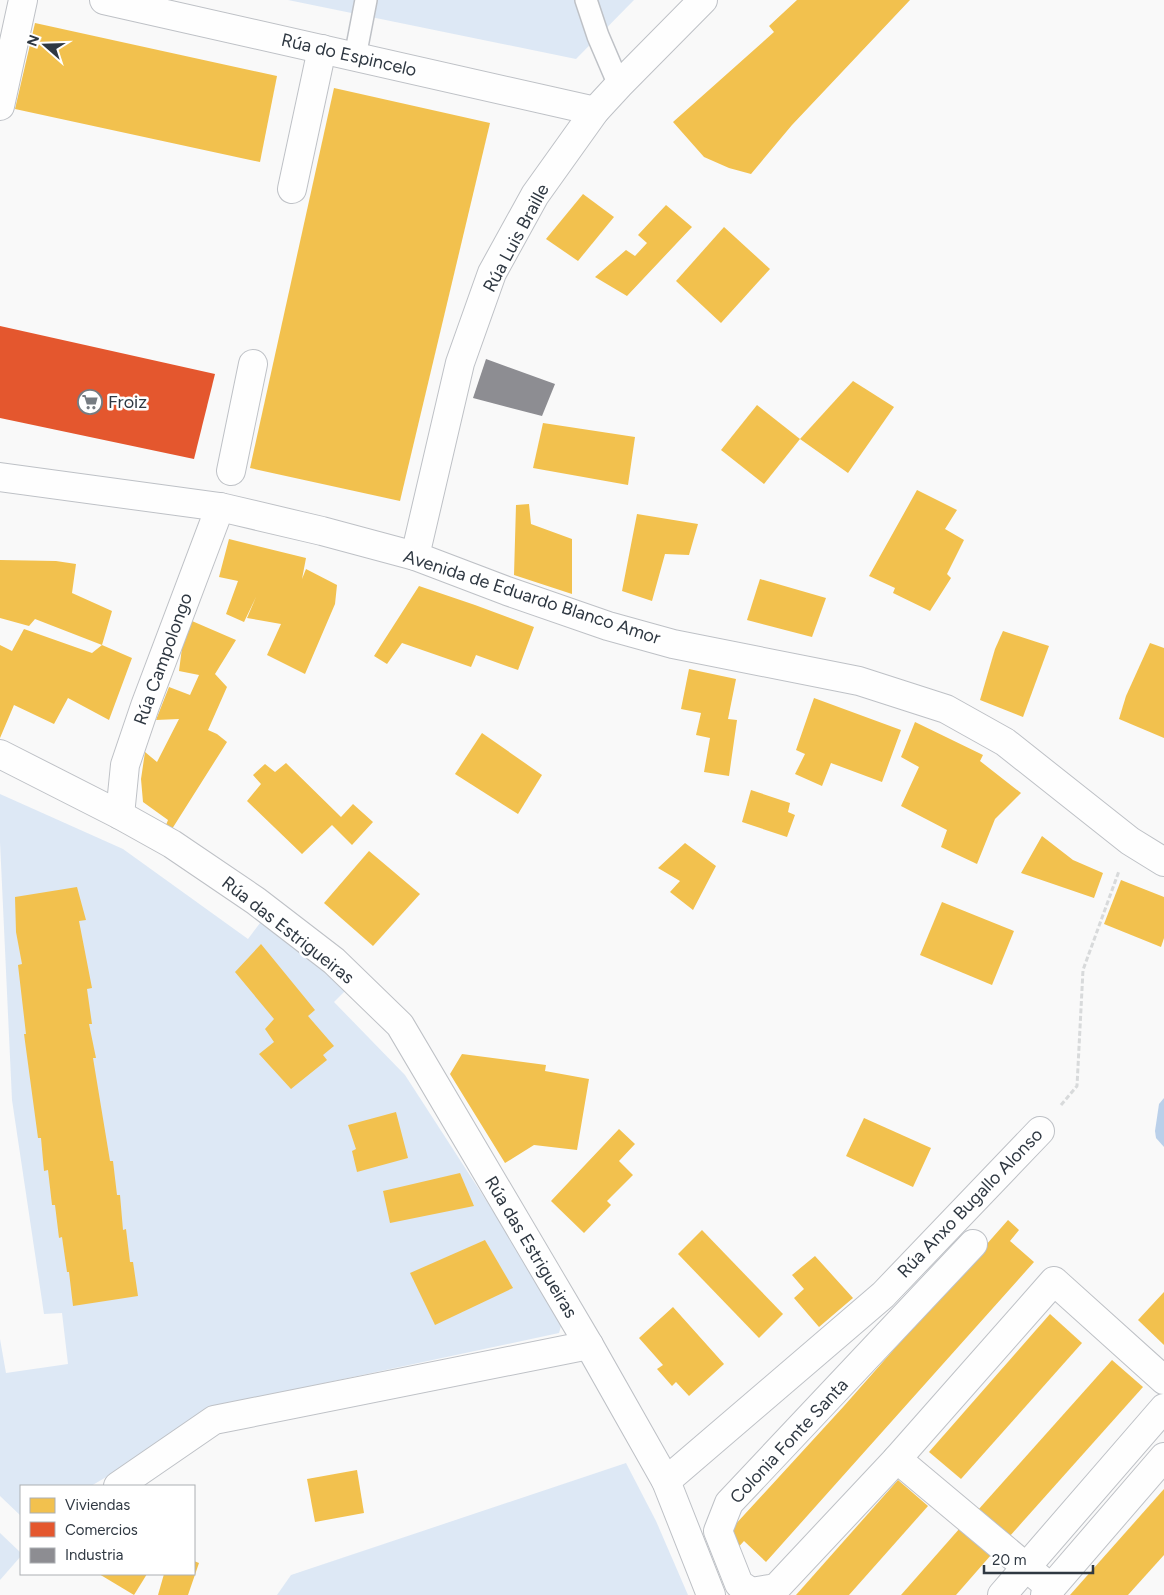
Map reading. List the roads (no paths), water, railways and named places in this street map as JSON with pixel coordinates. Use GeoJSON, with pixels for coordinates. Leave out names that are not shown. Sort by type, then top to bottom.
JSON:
{"type":"FeatureCollection","features":[{"type":"Feature","properties":{"kind":"street"},"geometry":{"type":"LineString","coordinates":[[0,106],[23,0]]}},
{"type":"Feature","properties":{"kind":"street","name":"Rúa do Espincelo"},"geometry":{"type":"LineString","coordinates":[[104,0],[595,111]]}},
{"type":"Feature","properties":{"kind":"street","name":"Rúa Luis Braille"},"geometry":{"type":"LineString","coordinates":[[415,556],[460,363],[492,273],[535,195],[595,111],[618,85],[704,0]]}},
{"type":"Feature","properties":{"kind":"street"},"geometry":{"type":"LineString","coordinates":[[292,189],[322,49]]}},
{"type":"Feature","properties":{"kind":"street"},"geometry":{"type":"LineString","coordinates":[[231,472],[253,364]]}},
{"type":"Feature","properties":{"kind":"street","name":"Avenida de Eduardo Blanco Amor"},"geometry":{"type":"LineString","coordinates":[[0,477],[220,507],[322,531],[415,556],[507,591],[608,626],[674,644],[859,681],[946,709],[1005,742],[1130,841],[1164,862]]}},
{"type":"Feature","properties":{"kind":"street","name":"Rúa Campolongo"},"geometry":{"type":"LineString","coordinates":[[120,815],[125,765],[145,706],[220,507]]}},
{"type":"Feature","properties":{"kind":"street","name":"Rúa das Estrigueiras"},"geometry":{"type":"LineString","coordinates":[[0,754],[120,815],[172,844],[269,911],[334,961],[400,1025],[589,1345],[666,1481],[711,1595]]}},
{"type":"Feature","properties":{"kind":"street","name":"Rúa Anxo Bugallo Alonso"},"geometry":{"type":"LineString","coordinates":[[666,1481],[883,1295],[1040,1131]]}},
{"type":"Feature","properties":{"kind":"street","name":"Colonia Fonte Santa"},"geometry":{"type":"LineString","coordinates":[[973,1244],[729,1503],[718,1531],[739,1584],[751,1592],[776,1588],[897,1459],[1054,1281],[1164,1380]]}},
{"type":"Feature","properties":{"kind":"street"},"geometry":{"type":"LineString","coordinates":[[119,1485],[214,1420],[589,1345]]}},
{"type":"Feature","properties":{"kind":"street"},"geometry":{"type":"LineString","coordinates":[[1002,1595],[1164,1408]]}},
{"type":"Feature","properties":{"kind":"street"},"geometry":{"type":"LineString","coordinates":[[897,1459],[1026,1566],[1048,1591],[1164,1457]]}},
{"type":"Feature","properties":{"kind":"lane"},"geometry":{"type":"LineString","coordinates":[[355,57],[366,0]]}},
{"type":"Feature","properties":{"kind":"lane"},"geometry":{"type":"LineString","coordinates":[[586,0],[618,85]]}},
{"type":"Feature","properties":{"kind":"water"},"geometry":{"type":"Polygon","coordinates":[[[1164,1098],[1164,1147],[1156,1138],[1155,1131],[1159,1104],[1164,1098]]]}},
{"type":"Feature","properties":{"kind":"place","name":"Froiz"},"geometry":{"type":"Point","coordinates":[90,402]}}]}
